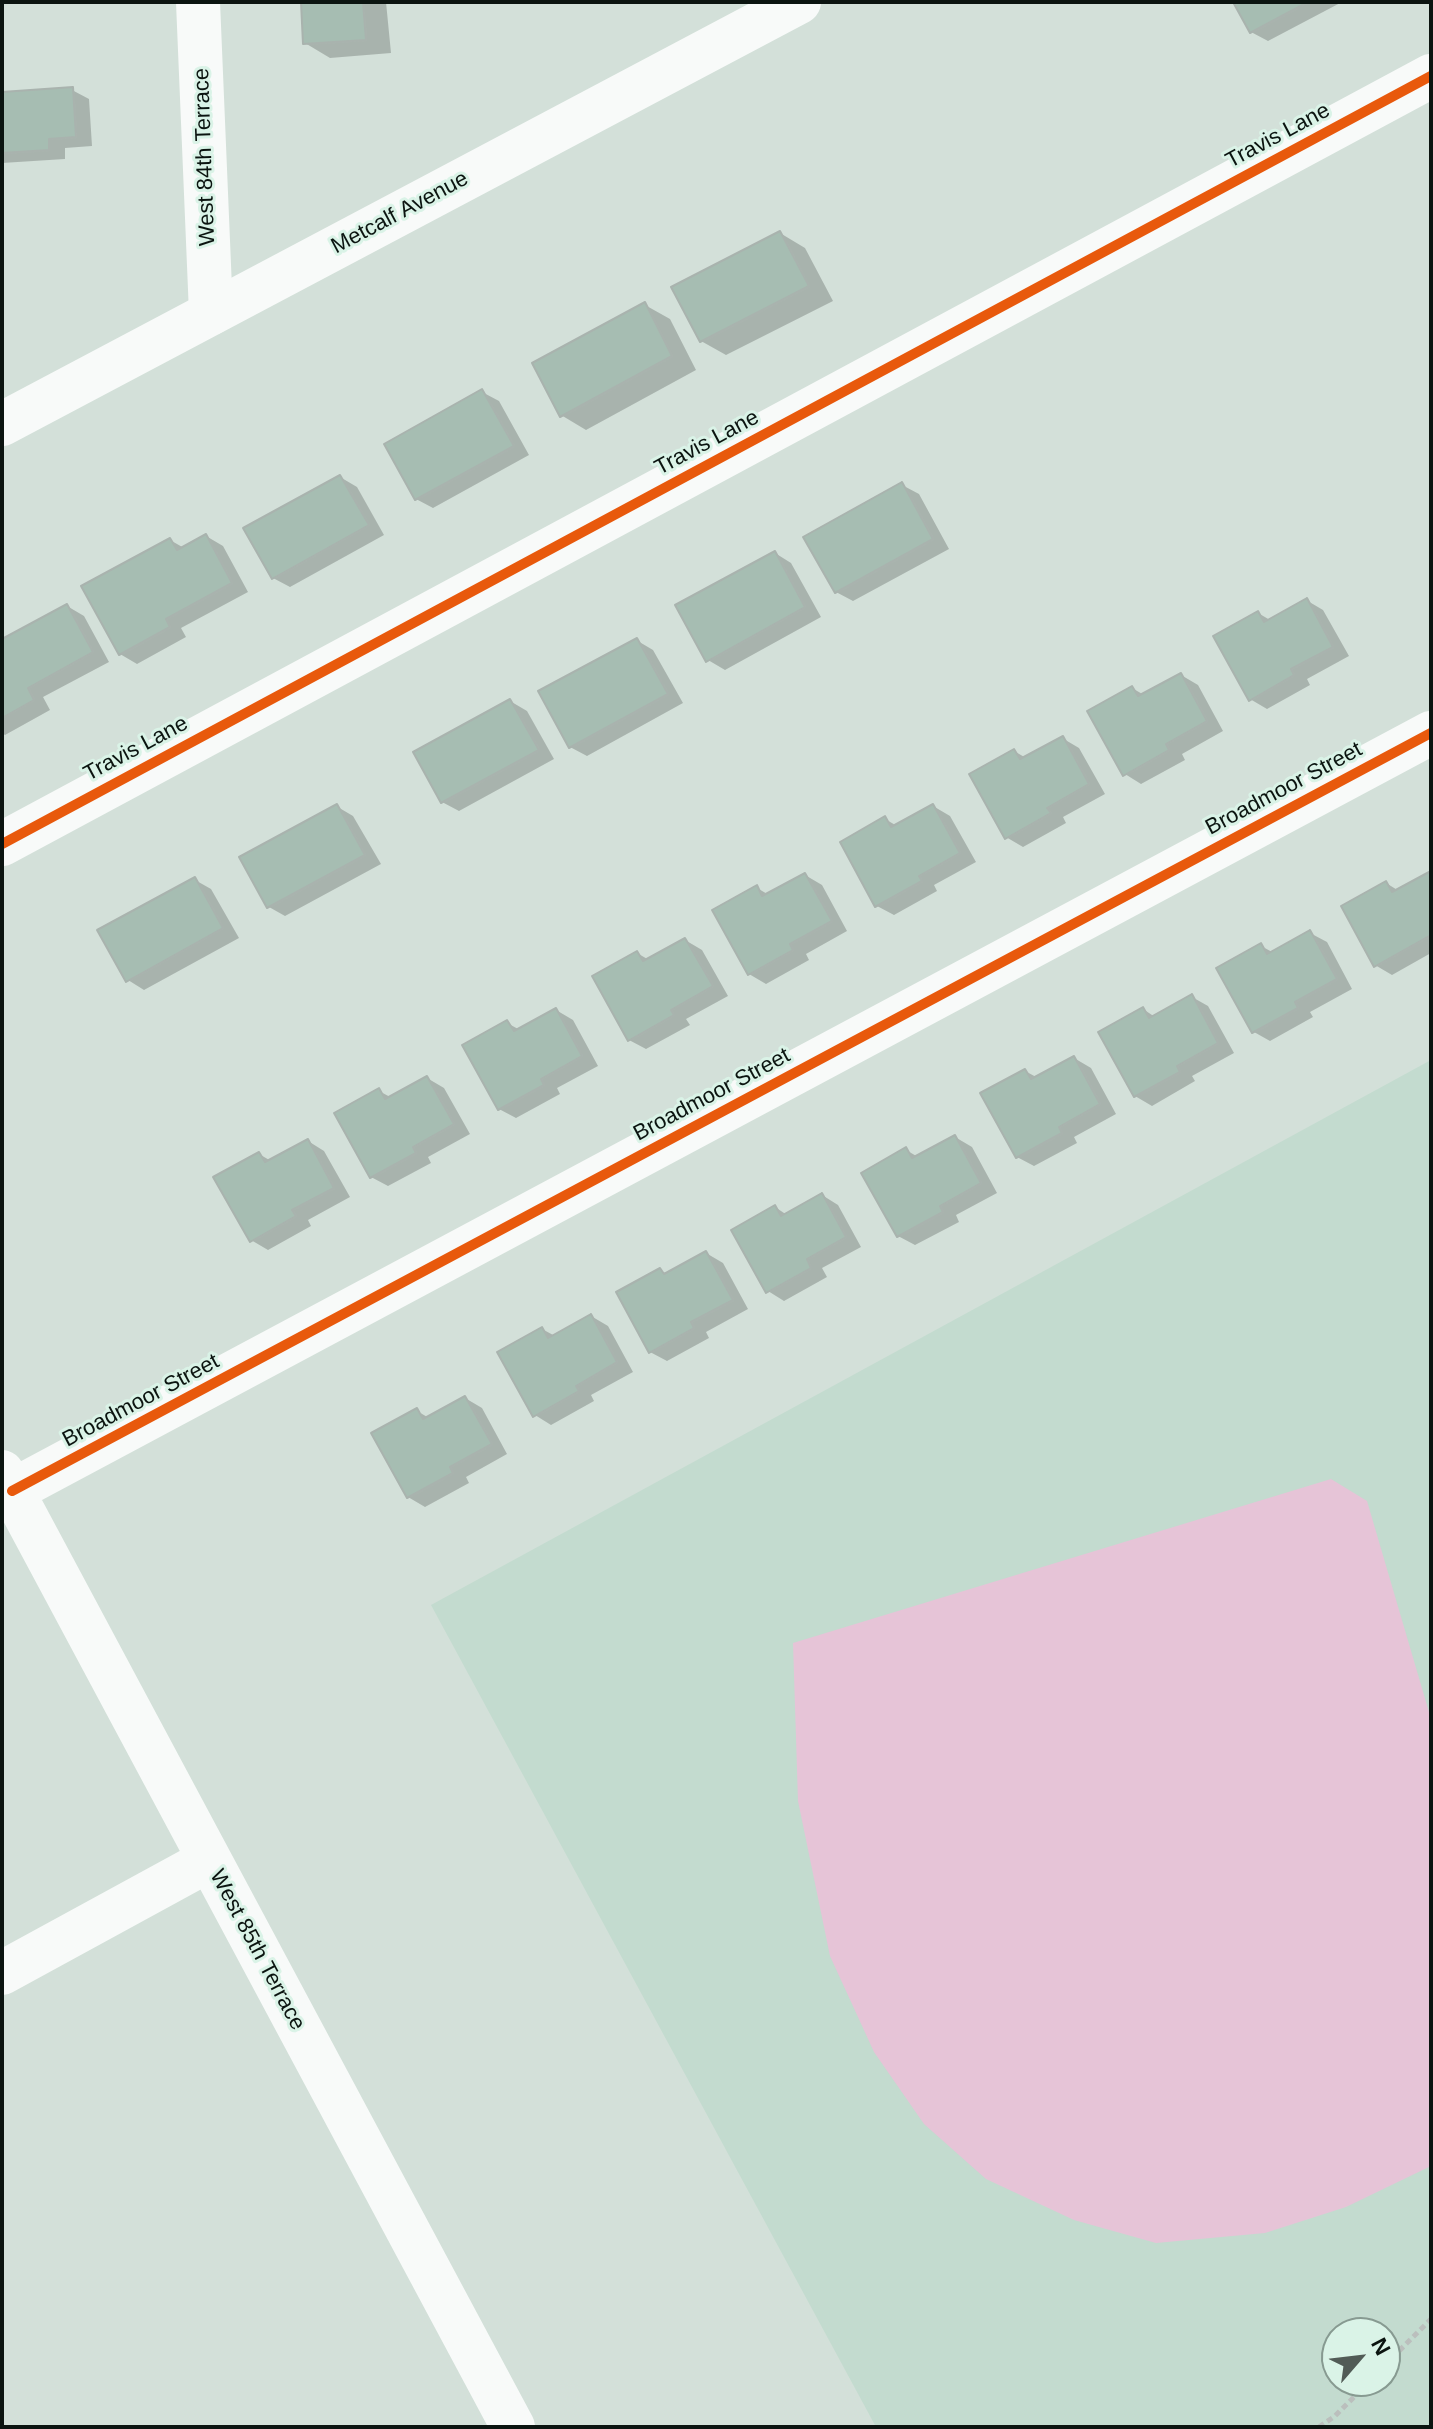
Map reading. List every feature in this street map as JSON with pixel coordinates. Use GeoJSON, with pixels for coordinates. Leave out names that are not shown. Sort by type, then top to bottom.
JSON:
{"type":"FeatureCollection","features":[{"type":"Feature","properties":{"kind":"street","name":"West 84th Terrace"},"geometry":{"type":"LineString","coordinates":[[198,2],[211,313]]}},
{"type":"Feature","properties":{"kind":"street","name":"Metcalf Avenue"},"geometry":{"type":"LineString","coordinates":[[2,424],[799,2]]}},
{"type":"Feature","properties":{"kind":"street","name":"Travis Lane"},"geometry":{"type":"LineString","coordinates":[[2,844],[1431,76]]}},
{"type":"Feature","properties":{"kind":"street","name":"Broadmoor Street"},"geometry":{"type":"LineString","coordinates":[[7,1482],[1431,733]]}},
{"type":"Feature","properties":{"kind":"street","name":"West 85th Terrace"},"geometry":{"type":"LineString","coordinates":[[7,1482],[513,2427]]}},
{"type":"Feature","properties":{"kind":"street"},"geometry":{"type":"LineString","coordinates":[[2,1973],[209,1860]]}},
{"type":"Feature","properties":{"kind":"path"},"geometry":{"type":"LineString","coordinates":[[1401,2349],[1431,2319]]}},
{"type":"Feature","properties":{"kind":"path"},"geometry":{"type":"LineString","coordinates":[[1319,2427],[1354,2397]]}},
{"type":"Feature","properties":{"kind":"shaded area"},"geometry":{"type":"Polygon","coordinates":[[[1431,1060],[1431,2427],[876,2427],[431,1605],[1431,1060]]]}},
{"type":"Feature","properties":{"kind":"shaded area"},"geometry":{"type":"Polygon","coordinates":[[[1331,1479],[1367,1501],[1431,1719],[1431,2166],[1346,2207],[1265,2233],[1156,2243],[1074,2220],[986,2179],[924,2124],[874,2052],[830,1956],[798,1801],[793,1643],[1331,1479]]]}},
{"type":"Feature","properties":{"kind":"building"},"geometry":{"type":"Polygon","coordinates":[[[301,2],[363,2],[366,40],[303,44],[301,2]]]}},
{"type":"Feature","properties":{"kind":"building"},"geometry":{"type":"Polygon","coordinates":[[[1233,2],[1308,2],[1250,33],[1233,2]]]}},
{"type":"Feature","properties":{"kind":"building"},"geometry":{"type":"Polygon","coordinates":[[[73,87],[76,137],[49,139],[49,150],[2,153],[2,92],[73,87]]]}},
{"type":"Feature","properties":{"kind":"building"},"geometry":{"type":"Polygon","coordinates":[[[780,231],[809,286],[700,342],[671,287],[780,231]]]}},
{"type":"Feature","properties":{"kind":"building"},"geometry":{"type":"Polygon","coordinates":[[[645,302],[672,356],[560,417],[532,363],[645,302]]]}},
{"type":"Feature","properties":{"kind":"building"},"geometry":{"type":"Polygon","coordinates":[[[482,389],[514,446],[415,500],[384,444],[482,389]]]}},
{"type":"Feature","properties":{"kind":"building"},"geometry":{"type":"Polygon","coordinates":[[[340,475],[369,525],[272,579],[243,528],[340,475]]]}},
{"type":"Feature","properties":{"kind":"building"},"geometry":{"type":"Polygon","coordinates":[[[902,482],[933,539],[835,593],[803,537],[902,482]]]}},
{"type":"Feature","properties":{"kind":"building"},"geometry":{"type":"Polygon","coordinates":[[[206,534],[232,583],[166,619],[170,627],[119,655],[81,586],[170,538],[177,550],[206,534]]]}},
{"type":"Feature","properties":{"kind":"building"},"geometry":{"type":"Polygon","coordinates":[[[775,551],[805,607],[706,662],[675,605],[775,551]]]}},
{"type":"Feature","properties":{"kind":"building"},"geometry":{"type":"Polygon","coordinates":[[[1307,598],[1333,647],[1291,669],[1294,675],[1249,701],[1213,636],[1258,611],[1264,622],[1307,598]]]}},
{"type":"Feature","properties":{"kind":"building"},"geometry":{"type":"Polygon","coordinates":[[[67,604],[93,652],[28,688],[34,700],[2,718],[2,639],[67,604]]]}},
{"type":"Feature","properties":{"kind":"building"},"geometry":{"type":"Polygon","coordinates":[[[637,638],[668,694],[569,748],[538,691],[637,638]]]}},
{"type":"Feature","properties":{"kind":"building"},"geometry":{"type":"Polygon","coordinates":[[[1181,673],[1207,721],[1166,744],[1169,750],[1123,776],[1087,711],[1132,686],[1138,696],[1181,673]]]}},
{"type":"Feature","properties":{"kind":"building"},"geometry":{"type":"Polygon","coordinates":[[[510,699],[539,750],[441,803],[413,752],[510,699]]]}},
{"type":"Feature","properties":{"kind":"building"},"geometry":{"type":"Polygon","coordinates":[[[1063,736],[1089,784],[1047,808],[1051,813],[1005,839],[969,774],[1014,749],[1020,759],[1063,736]]]}},
{"type":"Feature","properties":{"kind":"building"},"geometry":{"type":"Polygon","coordinates":[[[337,804],[365,855],[267,908],[239,857],[337,804]]]}},
{"type":"Feature","properties":{"kind":"building"},"geometry":{"type":"Polygon","coordinates":[[[933,804],[960,853],[919,876],[922,881],[875,907],[840,842],[885,816],[891,827],[933,804]]]}},
{"type":"Feature","properties":{"kind":"building"},"geometry":{"type":"Polygon","coordinates":[[[1429,872],[1431,935],[1374,967],[1341,906],[1386,881],[1392,892],[1429,872]]]}},
{"type":"Feature","properties":{"kind":"building"},"geometry":{"type":"Polygon","coordinates":[[[805,873],[832,921],[790,944],[793,950],[748,975],[712,910],[757,885],[762,896],[805,873]]]}},
{"type":"Feature","properties":{"kind":"building"},"geometry":{"type":"Polygon","coordinates":[[[195,877],[223,928],[126,982],[97,930],[195,877]]]}},
{"type":"Feature","properties":{"kind":"building"},"geometry":{"type":"Polygon","coordinates":[[[1310,930],[1337,979],[1295,1002],[1298,1008],[1252,1033],[1216,968],[1261,943],[1267,954],[1310,930]]]}},
{"type":"Feature","properties":{"kind":"building"},"geometry":{"type":"Polygon","coordinates":[[[685,938],[713,986],[671,1010],[674,1015],[628,1041],[592,976],[637,951],[643,961],[685,938]]]}},
{"type":"Feature","properties":{"kind":"building"},"geometry":{"type":"Polygon","coordinates":[[[1192,994],[1218,1043],[1177,1066],[1180,1072],[1134,1097],[1098,1032],[1143,1007],[1149,1018],[1192,994]]]}},
{"type":"Feature","properties":{"kind":"building"},"geometry":{"type":"Polygon","coordinates":[[[556,1008],[582,1056],[541,1079],[544,1085],[498,1110],[462,1045],[507,1020],[514,1031],[556,1008]]]}},
{"type":"Feature","properties":{"kind":"building"},"geometry":{"type":"Polygon","coordinates":[[[1074,1056],[1100,1104],[1059,1127],[1062,1133],[1016,1158],[980,1093],[1025,1069],[1031,1079],[1074,1056]]]}},
{"type":"Feature","properties":{"kind":"building"},"geometry":{"type":"Polygon","coordinates":[[[427,1076],[454,1124],[413,1147],[416,1153],[370,1178],[334,1113],[379,1088],[385,1099],[427,1076]]]}},
{"type":"Feature","properties":{"kind":"building"},"geometry":{"type":"Polygon","coordinates":[[[955,1135],[981,1183],[940,1206],[943,1212],[897,1237],[861,1173],[906,1147],[912,1158],[955,1135]]]}},
{"type":"Feature","properties":{"kind":"building"},"geometry":{"type":"Polygon","coordinates":[[[308,1139],[334,1188],[292,1210],[296,1216],[250,1242],[213,1177],[259,1152],[265,1162],[308,1139]]]}},
{"type":"Feature","properties":{"kind":"building"},"geometry":{"type":"Polygon","coordinates":[[[822,1193],[846,1237],[807,1259],[811,1268],[766,1293],[731,1230],[775,1205],[781,1216],[822,1193]]]}},
{"type":"Feature","properties":{"kind":"building"},"geometry":{"type":"Polygon","coordinates":[[[706,1251],[733,1300],[691,1322],[694,1328],[649,1353],[616,1292],[660,1268],[664,1274],[706,1251]]]}},
{"type":"Feature","properties":{"kind":"building"},"geometry":{"type":"Polygon","coordinates":[[[591,1314],[617,1362],[576,1386],[579,1391],[533,1417],[497,1352],[542,1327],[548,1338],[591,1314]]]}},
{"type":"Feature","properties":{"kind":"building"},"geometry":{"type":"Polygon","coordinates":[[[465,1396],[492,1444],[450,1467],[453,1473],[407,1498],[371,1433],[417,1408],[423,1419],[465,1396]]]}},
{"type":"Feature","properties":{"kind":"cycle path"},"geometry":{"type":"LineString","coordinates":[[2,844],[1431,76]]}},
{"type":"Feature","properties":{"kind":"cycle path"},"geometry":{"type":"LineString","coordinates":[[12,1491],[1431,733]]}}]}
